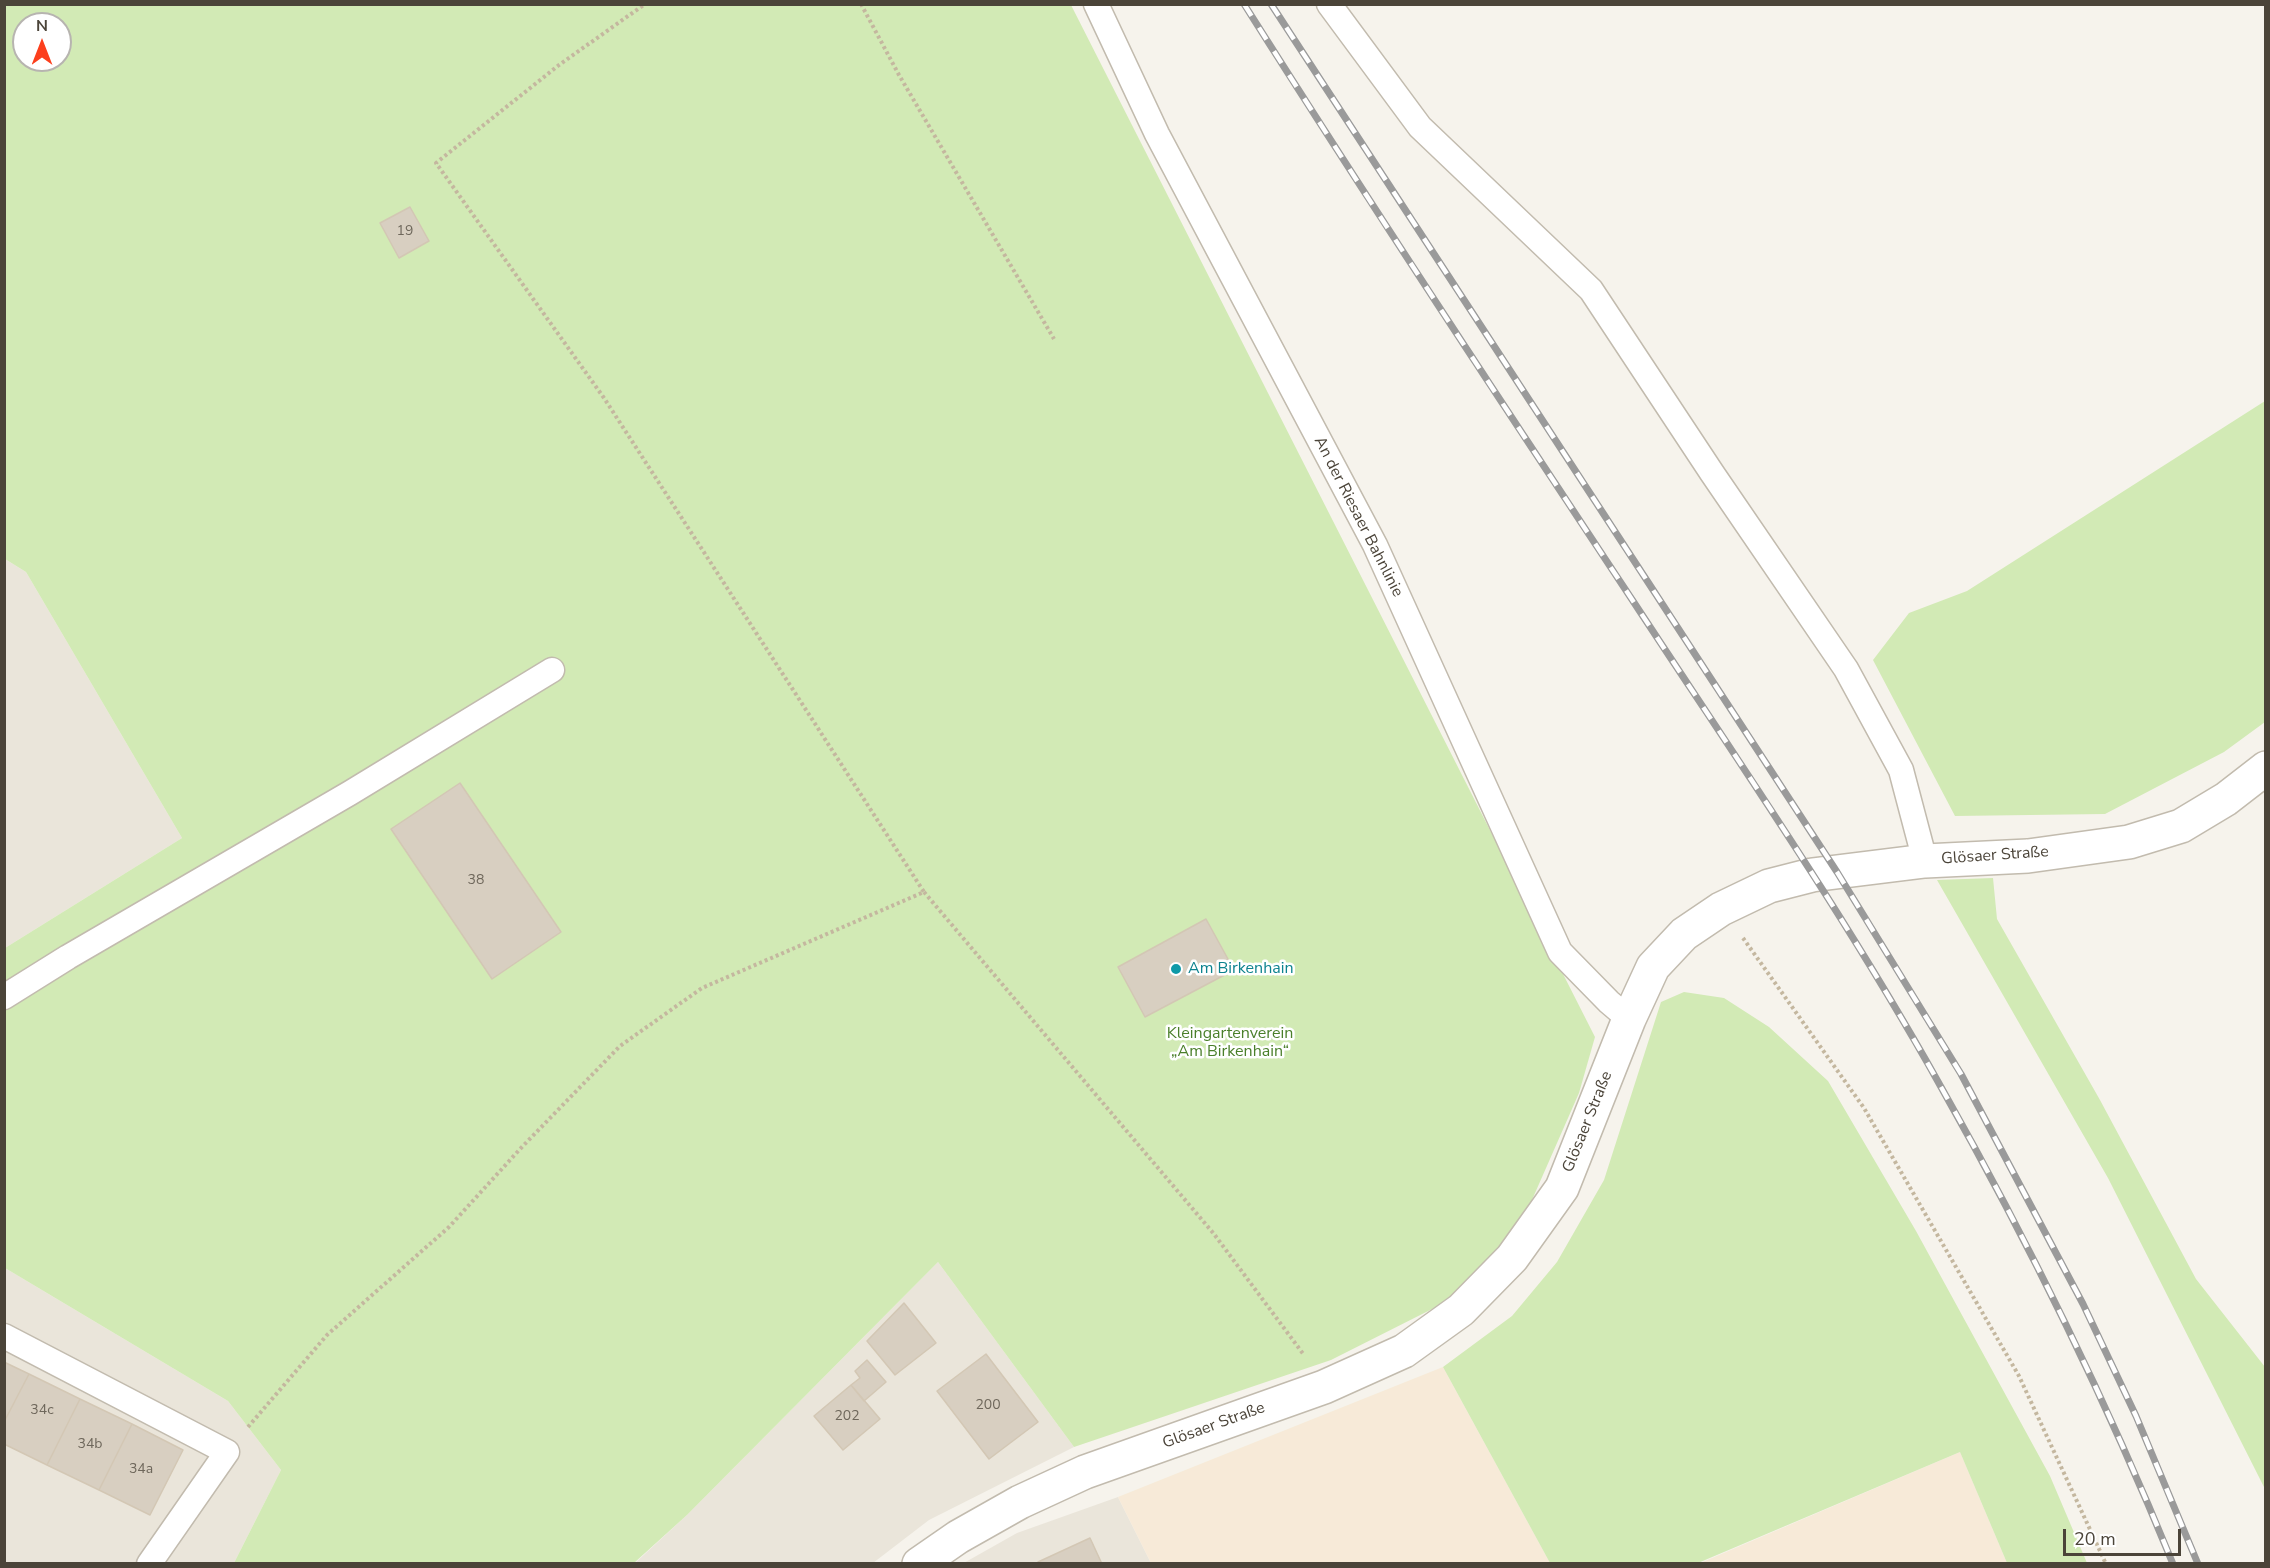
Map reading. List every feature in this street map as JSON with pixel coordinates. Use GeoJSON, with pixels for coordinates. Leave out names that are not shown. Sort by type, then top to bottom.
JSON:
{"type":"FeatureCollection","features":[{"type":"Feature","properties":{"kind":"street","name":"Glösaer Straße"},"geometry":{"type":"LineString","coordinates":[[919,1563],[958,1536],[1020,1502],[1085,1472],[1324,1388],[1404,1351],[1461,1310],[1512,1258],[1562,1188],[1629,1020],[1653,967],[1684,934],[1721,909],[1769,886],[1812,875],[1925,861],[2028,856],[2129,842],[2181,826],[2226,799],[2265,768]]}},
{"type":"Feature","properties":{"kind":"lane","name":"An der Riesaer Bahnlinie"},"geometry":{"type":"LineString","coordinates":[[1096,4],[1157,134],[1375,545],[1560,952],[1629,1020]]}},
{"type":"Feature","properties":{"kind":"lane"},"geometry":{"type":"LineString","coordinates":[[1329,4],[1420,127],[1591,290],[1846,669],[1901,770],[1925,861]]}},
{"type":"Feature","properties":{"kind":"lane"},"geometry":{"type":"LineString","coordinates":[[4,997],[68,957],[350,793],[552,670]]}},
{"type":"Feature","properties":{"kind":"lane"},"geometry":{"type":"LineString","coordinates":[[4,1336],[227,1452],[149,1563]]}},
{"type":"Feature","properties":{"kind":"path"},"geometry":{"type":"LineString","coordinates":[[645,4],[559,65],[436,164],[604,398],[924,892],[1214,1234],[1300,1349],[1324,1388]]}},
{"type":"Feature","properties":{"kind":"path"},"geometry":{"type":"LineString","coordinates":[[861,4],[899,75],[1054,339]]}},
{"type":"Feature","properties":{"kind":"path"},"geometry":{"type":"LineString","coordinates":[[227,1452],[327,1335],[449,1227],[521,1148],[620,1046],[702,988],[924,892]]}},
{"type":"Feature","properties":{"kind":"path"},"geometry":{"type":"LineString","coordinates":[[1721,909],[1870,1118],[2019,1376],[2106,1563]]}},
{"type":"Feature","properties":{"kind":"shaded area"},"geometry":{"type":"Polygon","coordinates":[[[5,559],[26,572],[182,838],[5,948],[5,559]]]}},
{"type":"Feature","properties":{"kind":"shaded area"},"geometry":{"type":"Polygon","coordinates":[[[938,1262],[1074,1447],[929,1520],[873,1563],[634,1564],[687,1515],[938,1262]]]}},
{"type":"Feature","properties":{"kind":"shaded area"},"geometry":{"type":"Polygon","coordinates":[[[5,1268],[228,1401],[281,1470],[234,1563],[5,1564],[5,1268]]]}},
{"type":"Feature","properties":{"kind":"shaded area"},"geometry":{"type":"Polygon","coordinates":[[[1443,1367],[1550,1563],[1151,1563],[1118,1497],[1443,1367]]]}},
{"type":"Feature","properties":{"kind":"shaded area"},"geometry":{"type":"Polygon","coordinates":[[[1960,1452],[2007,1563],[1698,1564],[1960,1452]]]}},
{"type":"Feature","properties":{"kind":"shaded area"},"geometry":{"type":"Polygon","coordinates":[[[1118,1497],[1151,1563],[962,1564],[1017,1533],[1118,1497]]]}},
{"type":"Feature","properties":{"kind":"green space","name":"Kleingartenverein „Am Birkenhain“"},"geometry":{"type":"Polygon","coordinates":[[[4,5],[1071,5],[1595,1037],[1579,1093],[1517,1234],[1450,1300],[1331,1360],[1074,1447],[938,1262],[687,1515],[634,1563],[234,1563],[281,1470],[228,1401],[5,1268],[5,948],[182,838],[26,572],[5,559],[4,5]]]}},
{"type":"Feature","properties":{"kind":"green space"},"geometry":{"type":"Polygon","coordinates":[[[2265,401],[2265,722],[2224,752],[2105,814],[1955,816],[1873,660],[1909,613],[1967,591],[2265,401]]]}},
{"type":"Feature","properties":{"kind":"green space"},"geometry":{"type":"Polygon","coordinates":[[[1993,878],[1997,919],[2100,1100],[2196,1279],[2265,1367],[2265,1489],[2108,1178],[1937,880],[1993,878]]]}},
{"type":"Feature","properties":{"kind":"green space"},"geometry":{"type":"Polygon","coordinates":[[[1684,992],[1724,998],[1769,1027],[1828,1081],[1916,1231],[2050,1476],[2087,1563],[2007,1563],[1960,1452],[1698,1563],[1550,1563],[1443,1367],[1512,1316],[1557,1262],[1604,1180],[1661,1002],[1684,992]]]}},
{"type":"Feature","properties":{"kind":"building"},"geometry":{"type":"Polygon","coordinates":[[[410,207],[429,241],[399,258],[380,223],[410,207]]]}},
{"type":"Feature","properties":{"kind":"building"},"geometry":{"type":"Polygon","coordinates":[[[460,783],[561,932],[492,979],[391,829],[460,783]]]}},
{"type":"Feature","properties":{"kind":"building","name":"Am Birkenhain"},"geometry":{"type":"Polygon","coordinates":[[[1206,919],[1234,970],[1145,1017],[1118,967],[1206,919]]]}},
{"type":"Feature","properties":{"kind":"building"},"geometry":{"type":"Polygon","coordinates":[[[904,1303],[936,1343],[895,1375],[867,1341],[904,1303]]]}},
{"type":"Feature","properties":{"kind":"building"},"geometry":{"type":"Polygon","coordinates":[[[986,1354],[1038,1422],[989,1459],[937,1391],[986,1354]]]}},
{"type":"Feature","properties":{"kind":"building"},"geometry":{"type":"Polygon","coordinates":[[[867,1360],[886,1382],[864,1401],[851,1385],[860,1378],[855,1371],[867,1360]]]}},
{"type":"Feature","properties":{"kind":"building"},"geometry":{"type":"Polygon","coordinates":[[[4,1362],[29,1374],[4,1422],[4,1362]]]}},
{"type":"Feature","properties":{"kind":"building"},"geometry":{"type":"Polygon","coordinates":[[[29,1374],[80,1399],[47,1465],[4,1444],[4,1422],[29,1374]]]}},
{"type":"Feature","properties":{"kind":"building"},"geometry":{"type":"Polygon","coordinates":[[[851,1385],[880,1419],[843,1450],[814,1416],[851,1385]]]}},
{"type":"Feature","properties":{"kind":"building"},"geometry":{"type":"Polygon","coordinates":[[[80,1399],[132,1424],[99,1490],[47,1465],[80,1399]]]}},
{"type":"Feature","properties":{"kind":"building"},"geometry":{"type":"Polygon","coordinates":[[[132,1424],[183,1450],[150,1515],[99,1490],[132,1424]]]}},
{"type":"Feature","properties":{"kind":"building"},"geometry":{"type":"Polygon","coordinates":[[[1090,1538],[1102,1564],[1039,1564],[1038,1562],[1090,1538]]]}},
{"type":"Feature","properties":{"kind":"railway"},"geometry":{"type":"LineString","coordinates":[[1244,4],[1437,304],[1792,841],[1905,1025],[2005,1203],[2035,1262],[2121,1442],[2173,1564]]}},
{"type":"Feature","properties":{"kind":"railway"},"geometry":{"type":"LineString","coordinates":[[1271,4],[1837,872],[1961,1074],[2083,1304],[2136,1416],[2198,1564]]}},
{"type":"Feature","properties":{"kind":"place","name":"Am Birkenhain"},"geometry":{"type":"Point","coordinates":[1176,969]}}]}
